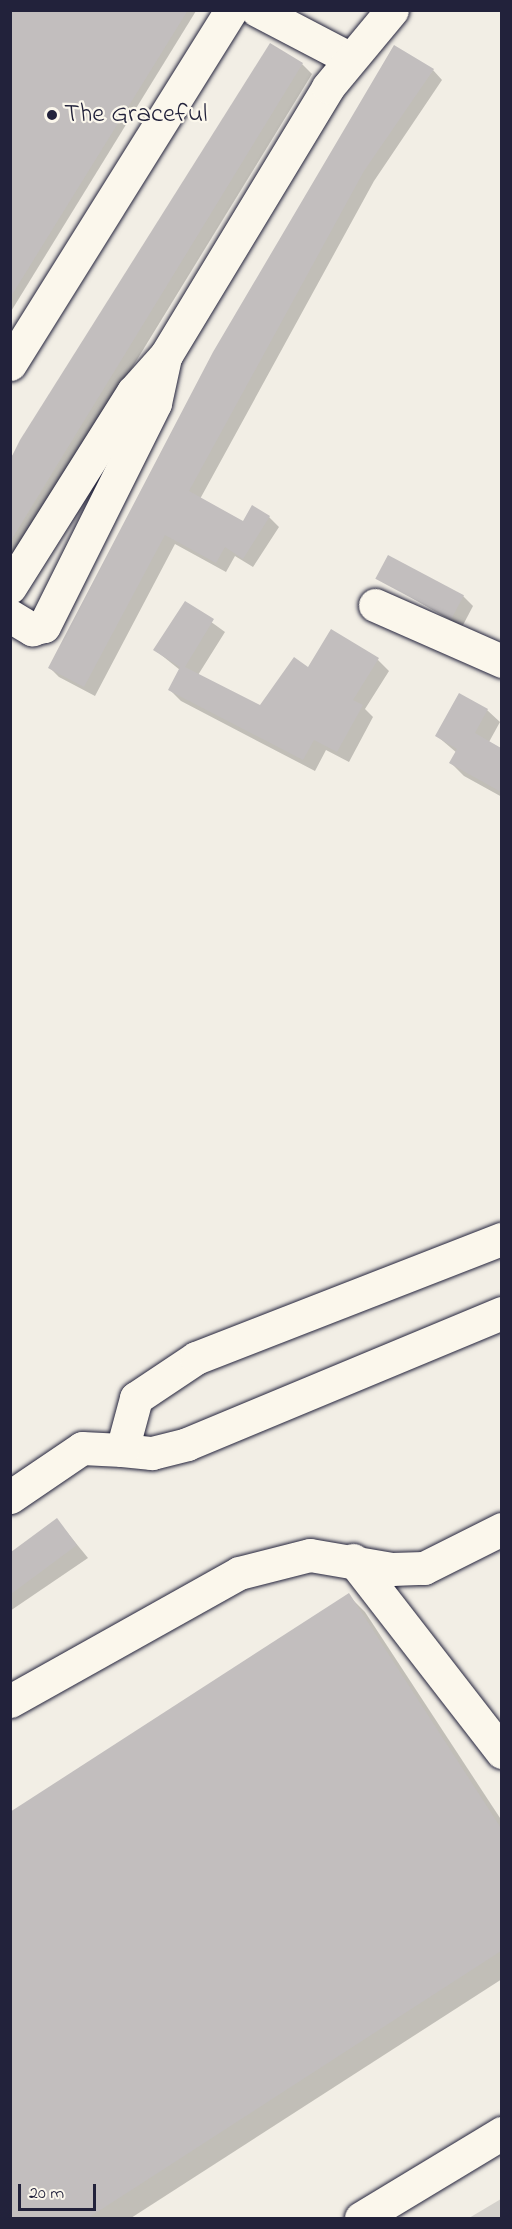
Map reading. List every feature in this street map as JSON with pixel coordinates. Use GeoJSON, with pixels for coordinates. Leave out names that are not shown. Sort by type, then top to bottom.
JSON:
{"type":"FeatureCollection","features":[{"type":"Feature","properties":{"kind":"street"},"geometry":{"type":"LineString","coordinates":[[10,364],[231,10]]}},
{"type":"Feature","properties":{"kind":"street"},"geometry":{"type":"LineString","coordinates":[[257,10],[349,58]]}},
{"type":"Feature","properties":{"kind":"street"},"geometry":{"type":"LineString","coordinates":[[10,587],[133,392],[166,355],[349,58],[392,10]]}},
{"type":"Feature","properties":{"kind":"street"},"geometry":{"type":"LineString","coordinates":[[10,616],[32,629],[44,626],[155,403],[166,355]]}},
{"type":"Feature","properties":{"kind":"street"},"geometry":{"type":"LineString","coordinates":[[375,605],[501,661]]}},
{"type":"Feature","properties":{"kind":"street"},"geometry":{"type":"LineString","coordinates":[[122,1450],[135,1398],[196,1358],[501,1239]]}},
{"type":"Feature","properties":{"kind":"street"},"geometry":{"type":"LineString","coordinates":[[10,1497],[32,1487],[82,1448],[152,1453],[187,1444],[501,1313]]}},
{"type":"Feature","properties":{"kind":"street"},"geometry":{"type":"LineString","coordinates":[[10,1701],[239,1573],[310,1555],[353,1560],[392,1569],[424,1568],[501,1529]]}},
{"type":"Feature","properties":{"kind":"street"},"geometry":{"type":"LineString","coordinates":[[353,1560],[501,1752]]}},
{"type":"Feature","properties":{"kind":"street"},"geometry":{"type":"LineString","coordinates":[[361,2218],[501,2133]]}},
{"type":"Feature","properties":{"kind":"shaded area"},"geometry":{"type":"Polygon","coordinates":[[[501,2199],[501,2218],[469,2218],[501,2199]]]}},
{"type":"Feature","properties":{"kind":"building"},"geometry":{"type":"Polygon","coordinates":[[[10,10],[188,10],[10,298],[10,10]]]}},
{"type":"Feature","properties":{"kind":"building"},"geometry":{"type":"Polygon","coordinates":[[[270,43],[303,63],[10,542],[10,460],[20,440],[270,43]]]}},
{"type":"Feature","properties":{"kind":"building"},"geometry":{"type":"Polygon","coordinates":[[[394,45],[434,69],[364,171],[189,491],[243,521],[252,505],[270,516],[243,559],[225,547],[216,563],[165,535],[84,687],[48,668],[213,352],[394,45]]]}},
{"type":"Feature","properties":{"kind":"building"},"geometry":{"type":"Polygon","coordinates":[[[388,555],[464,595],[451,619],[375,579],[388,555]]]}},
{"type":"Feature","properties":{"kind":"building"},"geometry":{"type":"Polygon","coordinates":[[[185,601],[214,619],[185,667],[260,705],[294,657],[308,667],[331,629],[379,658],[353,700],[363,705],[337,752],[314,740],[303,760],[168,690],[180,667],[153,650],[185,601]]]}},
{"type":"Feature","properties":{"kind":"building"},"geometry":{"type":"Polygon","coordinates":[[[459,693],[488,709],[475,733],[501,748],[501,792],[449,763],[457,749],[435,736],[459,693]]]}},
{"type":"Feature","properties":{"kind":"building"},"geometry":{"type":"Polygon","coordinates":[[[57,1518],[77,1545],[11,1594],[11,1552],[57,1518]]]}},
{"type":"Feature","properties":{"kind":"building"},"geometry":{"type":"Polygon","coordinates":[[[349,1593],[501,1828],[501,1951],[88,2218],[10,2218],[10,1812],[349,1593]]]}},
{"type":"Feature","properties":{"kind":"place","name":"The Graceful"},"geometry":{"type":"Point","coordinates":[52,115]}}]}
